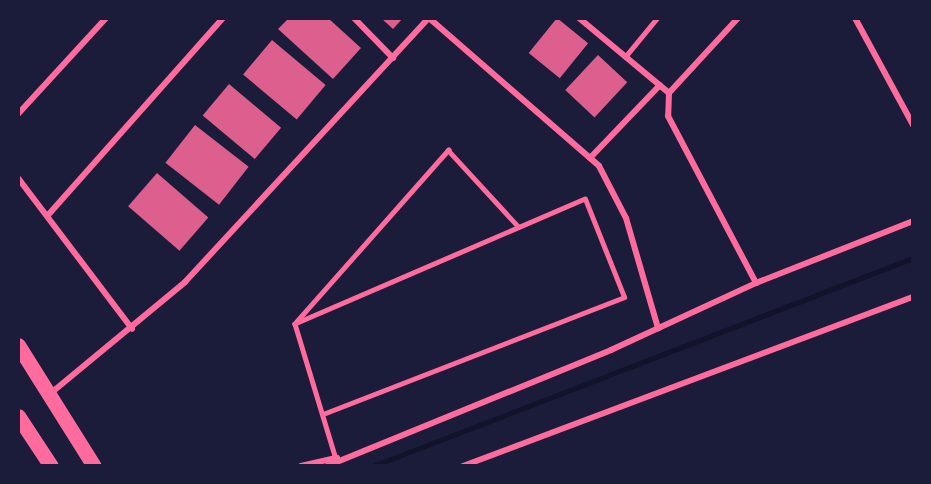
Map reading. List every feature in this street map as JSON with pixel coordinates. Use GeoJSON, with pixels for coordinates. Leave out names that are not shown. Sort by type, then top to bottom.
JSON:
{"type":"FeatureCollection","features":[{"type":"Feature","properties":{"kind":"highway"},"geometry":{"type":"LineString","coordinates":[[18,345],[94,466]]}},
{"type":"Feature","properties":{"kind":"highway"},"geometry":{"type":"LineString","coordinates":[[18,416],[51,466]]}},
{"type":"Feature","properties":{"kind":"street"},"geometry":{"type":"LineString","coordinates":[[18,114],[106,18]]}},
{"type":"Feature","properties":{"kind":"street"},"geometry":{"type":"LineString","coordinates":[[49,214],[223,18]]}},
{"type":"Feature","properties":{"kind":"street"},"geometry":{"type":"LineString","coordinates":[[354,18],[393,58]]}},
{"type":"Feature","properties":{"kind":"street"},"geometry":{"type":"LineString","coordinates":[[50,394],[132,329],[185,282],[429,18],[599,166],[626,218],[658,328]]}},
{"type":"Feature","properties":{"kind":"street"},"geometry":{"type":"LineString","coordinates":[[579,18],[669,93]]}},
{"type":"Feature","properties":{"kind":"street"},"geometry":{"type":"LineString","coordinates":[[738,18],[669,93],[668,116],[756,283]]}},
{"type":"Feature","properties":{"kind":"street"},"geometry":{"type":"LineString","coordinates":[[855,18],[913,125]]}},
{"type":"Feature","properties":{"kind":"street"},"geometry":{"type":"LineString","coordinates":[[590,158],[660,86]]}},
{"type":"Feature","properties":{"kind":"street"},"geometry":{"type":"LineString","coordinates":[[18,178],[49,214],[132,329]]}},
{"type":"Feature","properties":{"kind":"street"},"geometry":{"type":"LineString","coordinates":[[327,466],[658,328],[756,283],[913,221]]}},
{"type":"Feature","properties":{"kind":"street"},"geometry":{"type":"LineString","coordinates":[[463,466],[913,297]]}},
{"type":"Feature","properties":{"kind":"street"},"geometry":{"type":"LineString","coordinates":[[301,466],[349,456]]}},
{"type":"Feature","properties":{"kind":"lane"},"geometry":{"type":"LineString","coordinates":[[625,57],[657,18]]}},
{"type":"Feature","properties":{"kind":"lane"},"geometry":{"type":"LineString","coordinates":[[295,324],[447,150],[518,226]]}},
{"type":"Feature","properties":{"kind":"lane"},"geometry":{"type":"LineString","coordinates":[[295,324],[585,199],[624,297],[323,414]]}},
{"type":"Feature","properties":{"kind":"lane"},"geometry":{"type":"LineString","coordinates":[[295,324],[336,459]]}},
{"type":"Feature","properties":{"kind":"building"},"geometry":{"type":"Polygon","coordinates":[[[289,18],[328,18],[361,48],[333,79],[278,29],[289,18]]]}},
{"type":"Feature","properties":{"kind":"building"},"geometry":{"type":"Polygon","coordinates":[[[381,18],[403,18],[393,29],[381,18]]]}},
{"type":"Feature","properties":{"kind":"building"},"geometry":{"type":"Polygon","coordinates":[[[557,18],[588,43],[560,78],[529,53],[557,18]]]}},
{"type":"Feature","properties":{"kind":"building"},"geometry":{"type":"Polygon","coordinates":[[[272,40],[326,85],[297,119],[243,74],[272,40]]]}},
{"type":"Feature","properties":{"kind":"building"},"geometry":{"type":"Polygon","coordinates":[[[598,55],[627,82],[595,117],[565,90],[598,55]]]}},
{"type":"Feature","properties":{"kind":"building"},"geometry":{"type":"Polygon","coordinates":[[[229,84],[281,128],[255,159],[203,115],[229,84]]]}},
{"type":"Feature","properties":{"kind":"building"},"geometry":{"type":"Polygon","coordinates":[[[195,125],[249,167],[219,205],[165,163],[195,125]]]}},
{"type":"Feature","properties":{"kind":"building"},"geometry":{"type":"Polygon","coordinates":[[[157,173],[208,218],[179,251],[128,206],[157,173]]]}},
{"type":"Feature","properties":{"kind":"waterway"},"geometry":{"type":"LineString","coordinates":[[373,466],[913,258]]}}]}
